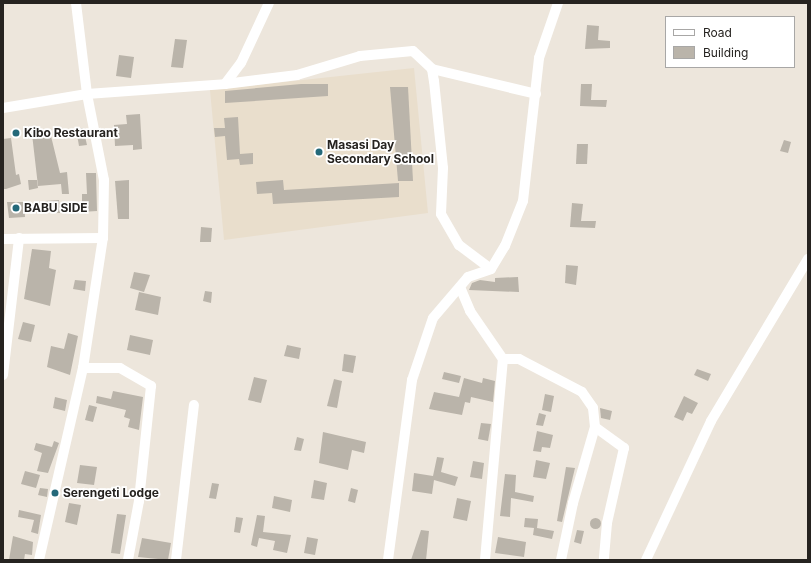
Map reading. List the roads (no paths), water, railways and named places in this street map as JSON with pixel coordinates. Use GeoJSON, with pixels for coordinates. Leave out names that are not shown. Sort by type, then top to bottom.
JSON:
{"type":"FeatureCollection","features":[{"type":"Feature","properties":{"kind":"street"},"geometry":{"type":"LineString","coordinates":[[39,560],[83,368],[103,238],[104,180],[87,94],[76,3]]}},
{"type":"Feature","properties":{"kind":"street"},"geometry":{"type":"LineString","coordinates":[[388,560],[412,380],[433,318],[468,277],[491,269],[505,246],[523,201],[539,58],[558,3]]}},
{"type":"Feature","properties":{"kind":"street"},"geometry":{"type":"LineString","coordinates":[[225,84],[241,63],[267,4]]}},
{"type":"Feature","properties":{"kind":"street"},"geometry":{"type":"LineString","coordinates":[[3,108],[87,94],[225,84],[297,75],[360,56],[413,51],[432,69],[536,94]]}},
{"type":"Feature","properties":{"kind":"street"},"geometry":{"type":"LineString","coordinates":[[432,69],[443,168],[441,214],[459,245],[491,269]]}},
{"type":"Feature","properties":{"kind":"street"},"geometry":{"type":"LineString","coordinates":[[3,375],[19,238]]}},
{"type":"Feature","properties":{"kind":"street"},"geometry":{"type":"LineString","coordinates":[[3,239],[103,238]]}},
{"type":"Feature","properties":{"kind":"street"},"geometry":{"type":"LineString","coordinates":[[646,560],[711,420],[808,259]]}},
{"type":"Feature","properties":{"kind":"street"},"geometry":{"type":"LineString","coordinates":[[460,287],[474,318],[503,360],[485,560]]}},
{"type":"Feature","properties":{"kind":"street"},"geometry":{"type":"LineString","coordinates":[[503,360],[519,358],[582,392],[593,408],[595,427],[573,503],[561,560]]}},
{"type":"Feature","properties":{"kind":"street"},"geometry":{"type":"LineString","coordinates":[[83,368],[120,368],[151,386],[139,501],[128,560]]}},
{"type":"Feature","properties":{"kind":"street"},"geometry":{"type":"LineString","coordinates":[[176,560],[194,405]]}},
{"type":"Feature","properties":{"kind":"street"},"geometry":{"type":"LineString","coordinates":[[595,427],[624,448],[607,523],[604,560]]}},
{"type":"Feature","properties":{"kind":"place","name":"Kibo Restaurant"},"geometry":{"type":"Point","coordinates":[16,133]}},
{"type":"Feature","properties":{"kind":"place","name":"Masasi Day Secondary School"},"geometry":{"type":"Point","coordinates":[319,152]}},
{"type":"Feature","properties":{"kind":"place","name":"BABU SIDE"},"geometry":{"type":"Point","coordinates":[16,208]}},
{"type":"Feature","properties":{"kind":"place","name":"Serengeti Lodge"},"geometry":{"type":"Point","coordinates":[55,493]}}]}
